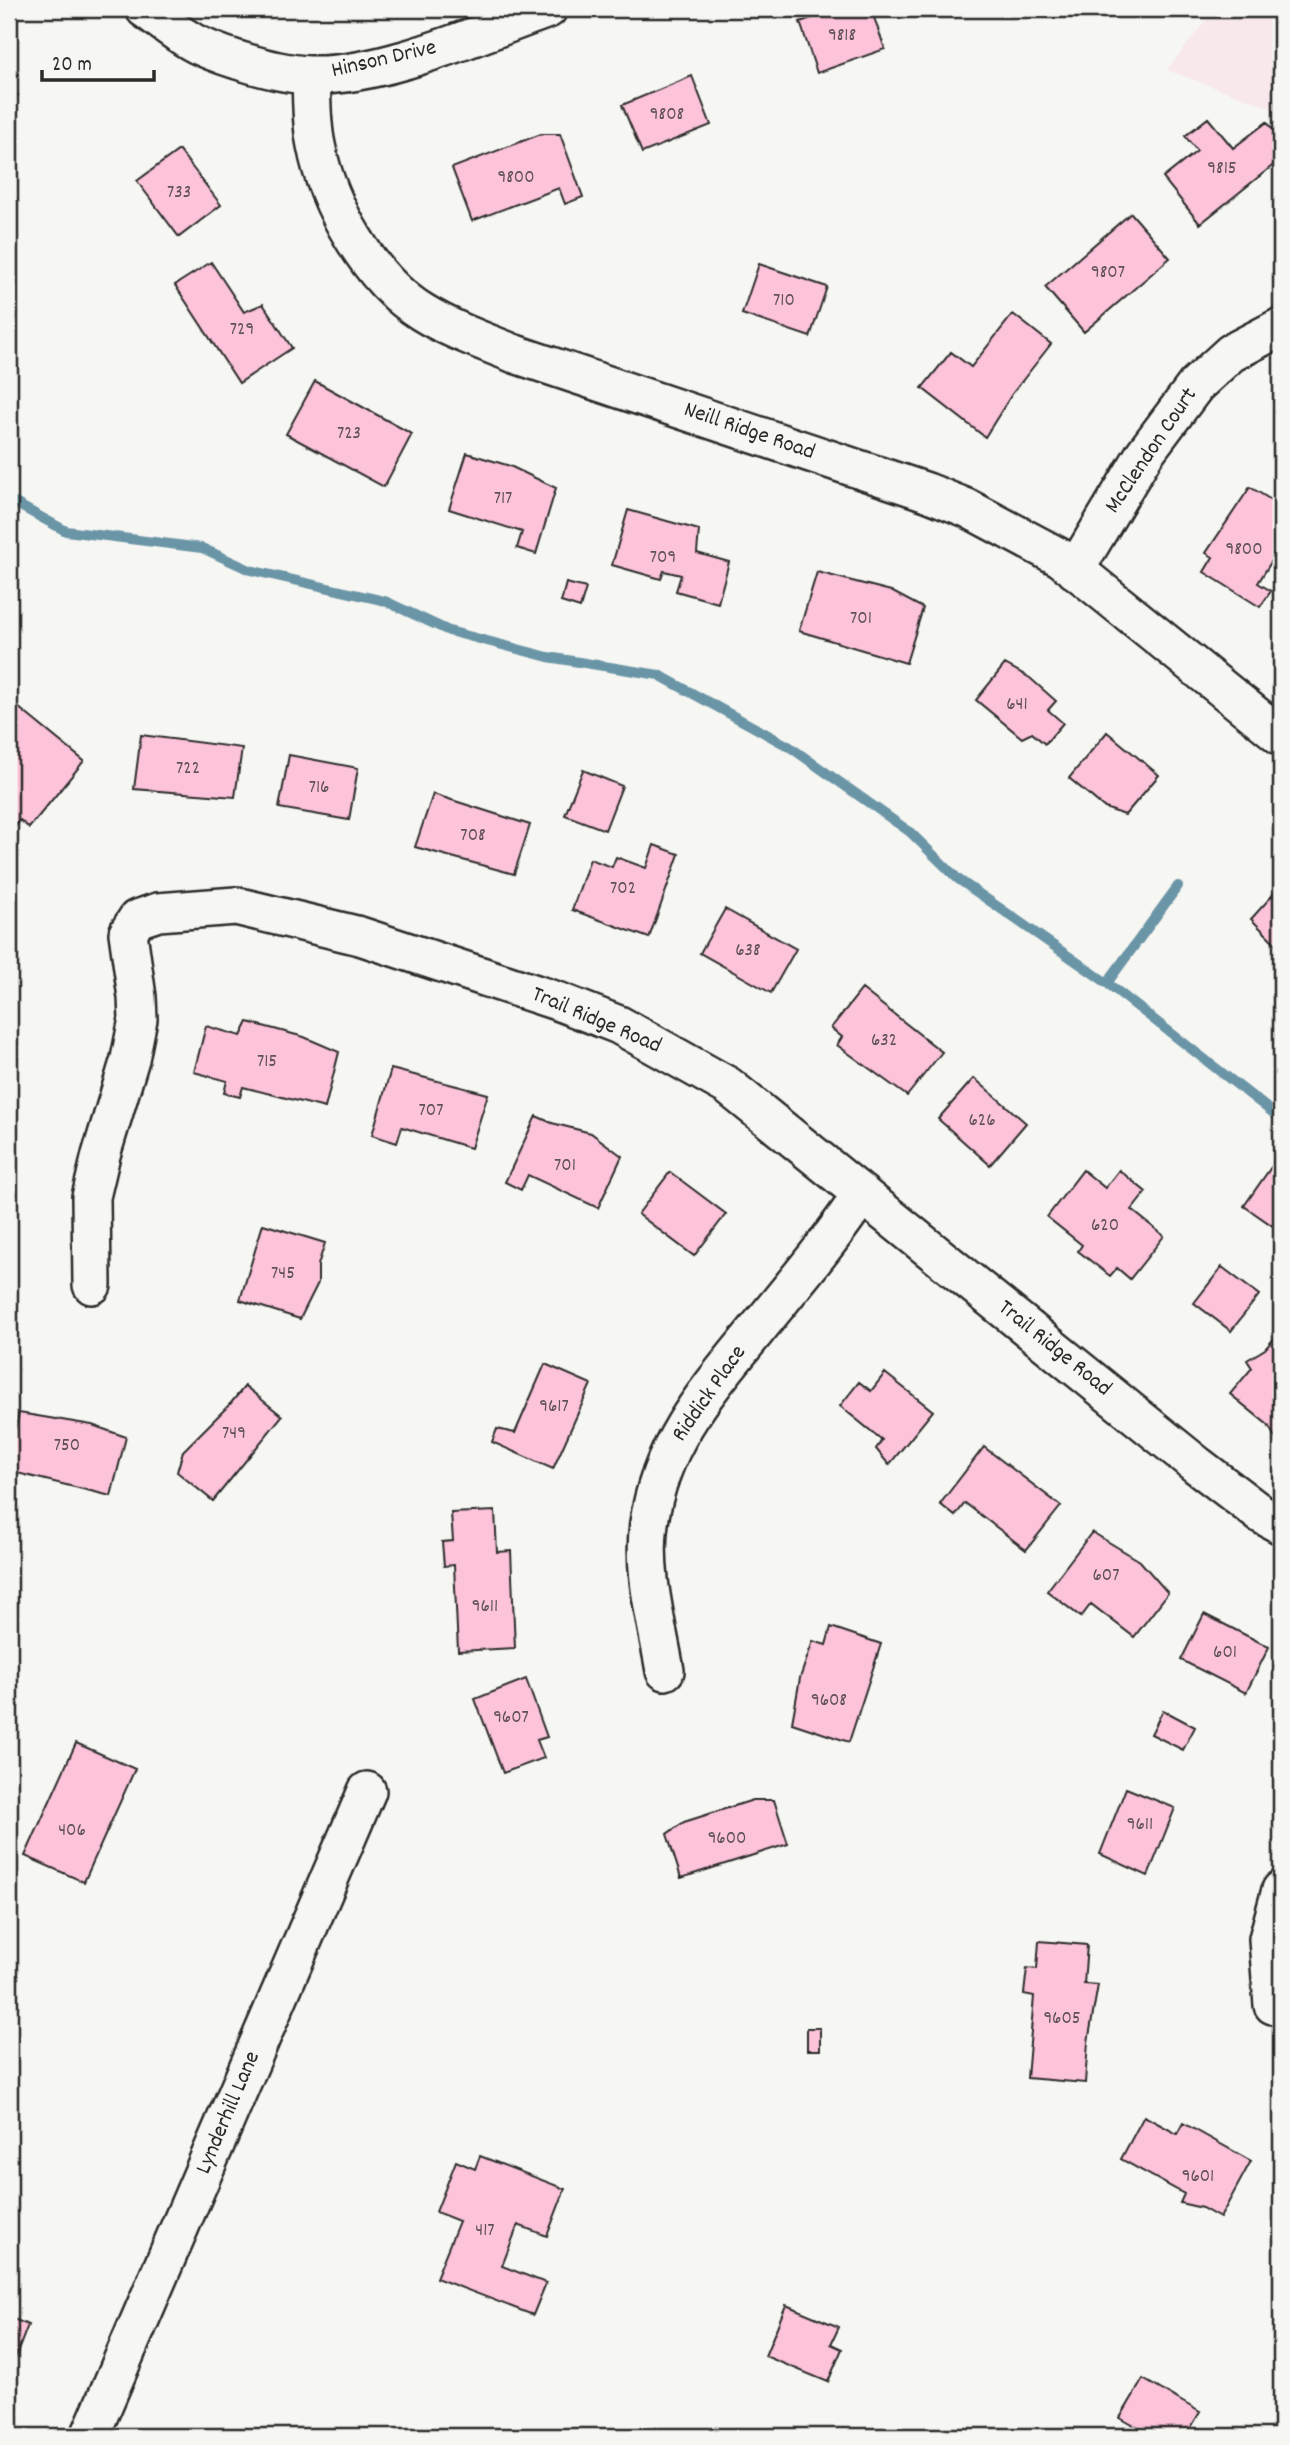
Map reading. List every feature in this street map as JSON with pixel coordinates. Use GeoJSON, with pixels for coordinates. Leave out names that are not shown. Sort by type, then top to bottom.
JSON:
{"type":"FeatureCollection","features":[{"type":"Feature","properties":{"kind":"street","name":"Hinson Drive"},"geometry":{"type":"LineString","coordinates":[[145,9],[198,45],[273,70],[311,75],[349,72],[381,65],[438,49],[548,9]]}},
{"type":"Feature","properties":{"kind":"street","name":"Neill Ridge Road"},"geometry":{"type":"LineString","coordinates":[[311,75],[316,146],[324,175],[346,227],[391,287],[420,311],[458,332],[515,354],[927,492],[990,520],[1060,558],[1281,736]]}},
{"type":"Feature","properties":{"kind":"street","name":"McClendon Court"},"geometry":{"type":"LineString","coordinates":[[1075,570],[1145,453],[1196,385],[1231,353],[1281,327]]}},
{"type":"Feature","properties":{"kind":"street","name":"Trail Ridge Road"},"geometry":{"type":"LineString","coordinates":[[92,1285],[91,1197],[130,1059],[138,1019],[128,933],[137,919],[158,912],[236,906],[281,915],[372,940],[560,1002],[619,1025],[728,1086],[1198,1465],[1262,1514],[1281,1525]]}},
{"type":"Feature","properties":{"kind":"street","name":"Riddick Place"},"geometry":{"type":"LineString","coordinates":[[665,1671],[649,1577],[649,1526],[657,1483],[673,1442],[709,1388],[839,1228],[862,1194]]}},
{"type":"Feature","properties":{"kind":"street","name":"Lynderhill Lane"},"geometry":{"type":"LineString","coordinates":[[90,2436],[367,1791]]}},
{"type":"Feature","properties":{"kind":"street"},"geometry":{"type":"LineString","coordinates":[[1273,2004],[1268,1939],[1281,1890]]}},
{"type":"Feature","properties":{"kind":"shaded area"},"geometry":{"type":"Polygon","coordinates":[[[1215,9],[1281,9],[1281,111],[1167,70],[1215,9]]]}},
{"type":"Feature","properties":{"kind":"building"},"geometry":{"type":"Polygon","coordinates":[[[838,9],[871,9],[885,49],[817,73],[800,22],[838,9]]]}},
{"type":"Feature","properties":{"kind":"building"},"geometry":{"type":"Polygon","coordinates":[[[692,76],[711,125],[642,153],[622,105],[692,76]]]}},
{"type":"Feature","properties":{"kind":"building"},"geometry":{"type":"Polygon","coordinates":[[[9,83],[18,95],[9,103],[9,83]]]}},
{"type":"Feature","properties":{"kind":"building"},"geometry":{"type":"Polygon","coordinates":[[[1208,118],[1233,148],[1267,122],[1281,140],[1281,159],[1200,224],[1163,178],[1197,151],[1185,136],[1208,118]]]}},
{"type":"Feature","properties":{"kind":"building"},"geometry":{"type":"Polygon","coordinates":[[[541,134],[560,134],[583,197],[565,204],[559,188],[472,221],[452,168],[541,134]]]}},
{"type":"Feature","properties":{"kind":"building"},"geometry":{"type":"Polygon","coordinates":[[[179,150],[221,205],[179,237],[137,181],[179,150]]]}},
{"type":"Feature","properties":{"kind":"building"},"geometry":{"type":"Polygon","coordinates":[[[1131,213],[1170,258],[1084,332],[1045,287],[1131,213]]]}},
{"type":"Feature","properties":{"kind":"building"},"geometry":{"type":"Polygon","coordinates":[[[211,262],[244,312],[263,304],[292,348],[239,383],[175,285],[211,262]]]}},
{"type":"Feature","properties":{"kind":"building"},"geometry":{"type":"Polygon","coordinates":[[[759,264],[827,287],[810,337],[742,314],[759,264]]]}},
{"type":"Feature","properties":{"kind":"building"},"geometry":{"type":"Polygon","coordinates":[[[1013,314],[1051,344],[1012,394],[985,437],[922,388],[951,352],[971,367],[1013,314]]]}},
{"type":"Feature","properties":{"kind":"building"},"geometry":{"type":"Polygon","coordinates":[[[315,381],[412,434],[384,487],[286,434],[315,381]]]}},
{"type":"Feature","properties":{"kind":"building"},"geometry":{"type":"Polygon","coordinates":[[[467,453],[510,466],[556,488],[536,554],[517,548],[522,532],[449,509],[467,453]]]}},
{"type":"Feature","properties":{"kind":"building"},"geometry":{"type":"Polygon","coordinates":[[[1250,487],[1281,506],[1281,546],[1258,583],[1271,591],[1260,607],[1204,572],[1213,557],[1206,553],[1250,487]]]}},
{"type":"Feature","properties":{"kind":"building"},"geometry":{"type":"Polygon","coordinates":[[[628,510],[699,530],[697,553],[729,562],[718,603],[676,591],[681,575],[664,571],[661,579],[612,565],[628,510]]]}},
{"type":"Feature","properties":{"kind":"building"},"geometry":{"type":"Polygon","coordinates":[[[817,572],[891,591],[923,608],[906,663],[799,631],[817,572]]]}},
{"type":"Feature","properties":{"kind":"building"},"geometry":{"type":"Polygon","coordinates":[[[566,583],[586,588],[580,608],[561,602],[566,583]]]}},
{"type":"Feature","properties":{"kind":"building"},"geometry":{"type":"Polygon","coordinates":[[[1005,664],[1030,678],[1056,701],[1048,710],[1063,723],[1045,744],[1032,733],[1022,738],[976,700],[1005,664]]]}},
{"type":"Feature","properties":{"kind":"building"},"geometry":{"type":"Polygon","coordinates":[[[18,707],[84,761],[29,828],[20,820],[9,834],[9,718],[18,707]]]}},
{"type":"Feature","properties":{"kind":"building"},"geometry":{"type":"Polygon","coordinates":[[[1107,732],[1159,775],[1125,815],[1105,808],[1069,778],[1107,732]]]}},
{"type":"Feature","properties":{"kind":"building"},"geometry":{"type":"Polygon","coordinates":[[[141,735],[242,748],[235,797],[134,789],[141,735]]]}},
{"type":"Feature","properties":{"kind":"building"},"geometry":{"type":"Polygon","coordinates":[[[289,755],[358,768],[349,820],[279,808],[289,755]]]}},
{"type":"Feature","properties":{"kind":"building"},"geometry":{"type":"Polygon","coordinates":[[[583,770],[622,786],[605,830],[565,815],[583,770]]]}},
{"type":"Feature","properties":{"kind":"building"},"geometry":{"type":"Polygon","coordinates":[[[433,794],[530,825],[514,874],[415,847],[433,794]]]}},
{"type":"Feature","properties":{"kind":"building"},"geometry":{"type":"Polygon","coordinates":[[[654,845],[679,854],[649,938],[572,910],[590,859],[612,867],[616,857],[646,868],[654,845]]]}},
{"type":"Feature","properties":{"kind":"building"},"geometry":{"type":"Polygon","coordinates":[[[1281,886],[1281,949],[1251,919],[1281,886]]]}},
{"type":"Feature","properties":{"kind":"building"},"geometry":{"type":"Polygon","coordinates":[[[725,909],[796,949],[771,993],[700,953],[725,909]]]}},
{"type":"Feature","properties":{"kind":"building"},"geometry":{"type":"Polygon","coordinates":[[[862,989],[942,1052],[907,1096],[837,1045],[842,1037],[831,1028],[862,989]]]}},
{"type":"Feature","properties":{"kind":"building"},"geometry":{"type":"Polygon","coordinates":[[[248,1022],[304,1037],[339,1052],[325,1108],[243,1087],[240,1097],[224,1093],[227,1081],[194,1072],[206,1026],[241,1036],[248,1022]]]}},
{"type":"Feature","properties":{"kind":"building"},"geometry":{"type":"Polygon","coordinates":[[[391,1069],[488,1094],[471,1148],[402,1127],[397,1143],[372,1135],[391,1069]]]}},
{"type":"Feature","properties":{"kind":"building"},"geometry":{"type":"Polygon","coordinates":[[[974,1078],[1026,1123],[990,1165],[938,1119],[974,1078]]]}},
{"type":"Feature","properties":{"kind":"building"},"geometry":{"type":"Polygon","coordinates":[[[536,1116],[591,1133],[622,1156],[598,1208],[528,1175],[521,1190],[505,1182],[536,1116]]]}},
{"type":"Feature","properties":{"kind":"building"},"geometry":{"type":"Polygon","coordinates":[[[1274,1163],[1281,1168],[1280,1231],[1244,1206],[1274,1163]]]}},
{"type":"Feature","properties":{"kind":"building"},"geometry":{"type":"Polygon","coordinates":[[[1083,1170],[1105,1188],[1119,1170],[1146,1192],[1132,1210],[1164,1236],[1130,1279],[1117,1268],[1110,1276],[1078,1251],[1082,1245],[1047,1217],[1083,1170]]]}},
{"type":"Feature","properties":{"kind":"building"},"geometry":{"type":"Polygon","coordinates":[[[670,1172],[726,1214],[694,1256],[638,1214],[670,1172]]]}},
{"type":"Feature","properties":{"kind":"building"},"geometry":{"type":"Polygon","coordinates":[[[263,1224],[325,1243],[318,1265],[318,1283],[300,1319],[240,1300],[263,1224]]]}},
{"type":"Feature","properties":{"kind":"building"},"geometry":{"type":"Polygon","coordinates":[[[1222,1267],[1259,1295],[1231,1331],[1194,1303],[1222,1267]]]}},
{"type":"Feature","properties":{"kind":"building"},"geometry":{"type":"Polygon","coordinates":[[[1278,1334],[1281,1336],[1281,1431],[1277,1441],[1268,1425],[1230,1394],[1252,1368],[1247,1360],[1265,1349],[1278,1334]]]}},
{"type":"Feature","properties":{"kind":"building"},"geometry":{"type":"Polygon","coordinates":[[[545,1364],[591,1384],[553,1469],[492,1442],[497,1429],[515,1433],[545,1364]]]}},
{"type":"Feature","properties":{"kind":"building"},"geometry":{"type":"Polygon","coordinates":[[[885,1373],[933,1411],[889,1465],[876,1449],[882,1440],[840,1406],[859,1382],[871,1391],[885,1373]]]}},
{"type":"Feature","properties":{"kind":"building"},"geometry":{"type":"Polygon","coordinates":[[[245,1386],[282,1416],[213,1501],[177,1472],[183,1451],[245,1386]]]}},
{"type":"Feature","properties":{"kind":"building"},"geometry":{"type":"Polygon","coordinates":[[[19,1413],[92,1425],[126,1437],[111,1496],[9,1471],[9,1455],[19,1413]]]}},
{"type":"Feature","properties":{"kind":"building"},"geometry":{"type":"Polygon","coordinates":[[[984,1447],[1061,1506],[1026,1550],[965,1503],[955,1516],[940,1504],[984,1447]]]}},
{"type":"Feature","properties":{"kind":"building"},"geometry":{"type":"Polygon","coordinates":[[[495,1511],[497,1552],[511,1551],[515,1648],[458,1651],[454,1565],[444,1566],[442,1542],[453,1541],[451,1513],[495,1511]]]}},
{"type":"Feature","properties":{"kind":"building"},"geometry":{"type":"Polygon","coordinates":[[[1092,1532],[1140,1561],[1168,1593],[1134,1637],[1091,1604],[1081,1617],[1047,1591],[1092,1532]]]}},
{"type":"Feature","properties":{"kind":"building"},"geometry":{"type":"Polygon","coordinates":[[[1204,1614],[1269,1647],[1246,1693],[1181,1660],[1204,1614]]]}},
{"type":"Feature","properties":{"kind":"building"},"geometry":{"type":"Polygon","coordinates":[[[831,1627],[881,1644],[849,1742],[792,1723],[800,1678],[813,1641],[826,1645],[831,1627]]]}},
{"type":"Feature","properties":{"kind":"building"},"geometry":{"type":"Polygon","coordinates":[[[526,1679],[547,1737],[537,1740],[544,1758],[503,1773],[475,1699],[526,1679]]]}},
{"type":"Feature","properties":{"kind":"building"},"geometry":{"type":"Polygon","coordinates":[[[1163,1710],[1195,1727],[1183,1750],[1151,1734],[1163,1710]]]}},
{"type":"Feature","properties":{"kind":"building"},"geometry":{"type":"Polygon","coordinates":[[[76,1743],[135,1769],[84,1882],[25,1856],[76,1743]]]}},
{"type":"Feature","properties":{"kind":"building"},"geometry":{"type":"Polygon","coordinates":[[[1126,1788],[1175,1808],[1148,1876],[1100,1854],[1126,1788]]]}},
{"type":"Feature","properties":{"kind":"building"},"geometry":{"type":"Polygon","coordinates":[[[753,1800],[774,1800],[788,1844],[681,1878],[667,1834],[684,1822],[753,1800]]]}},
{"type":"Feature","properties":{"kind":"building"},"geometry":{"type":"Polygon","coordinates":[[[1039,1941],[1087,1945],[1084,1984],[1098,1985],[1088,2042],[1085,2083],[1027,2078],[1034,1996],[1024,1994],[1027,1968],[1037,1969],[1039,1941]]]}},
{"type":"Feature","properties":{"kind":"building"},"geometry":{"type":"Polygon","coordinates":[[[807,2028],[820,2028],[820,2050],[807,2050],[807,2028]]]}},
{"type":"Feature","properties":{"kind":"building"},"geometry":{"type":"Polygon","coordinates":[[[1144,2116],[1177,2134],[1183,2123],[1251,2161],[1220,2218],[1202,2208],[1180,2203],[1184,2194],[1121,2159],[1144,2116]]]}},
{"type":"Feature","properties":{"kind":"building"},"geometry":{"type":"Polygon","coordinates":[[[480,2156],[565,2189],[547,2236],[518,2225],[502,2266],[546,2283],[533,2315],[436,2278],[459,2221],[436,2212],[456,2161],[475,2169],[480,2156]]]}},
{"type":"Feature","properties":{"kind":"building"},"geometry":{"type":"Polygon","coordinates":[[[786,2305],[839,2327],[831,2344],[842,2349],[828,2382],[765,2356],[786,2305]]]}},
{"type":"Feature","properties":{"kind":"building"},"geometry":{"type":"Polygon","coordinates":[[[9,2317],[28,2325],[9,2374],[9,2317]]]}},
{"type":"Feature","properties":{"kind":"building"},"geometry":{"type":"Polygon","coordinates":[[[1143,2379],[1200,2412],[1186,2436],[1152,2436],[1120,2418],[1143,2379]]]}},
{"type":"Feature","properties":{"kind":"waterway"},"geometry":{"type":"LineString","coordinates":[[9,502],[66,531],[202,548],[250,570],[385,601],[449,631],[548,657],[659,675],[790,747],[910,832],[958,879],[1107,983],[1281,1119]]}},
{"type":"Feature","properties":{"kind":"waterway"},"geometry":{"type":"LineString","coordinates":[[1107,983],[1178,886]]}}]}
